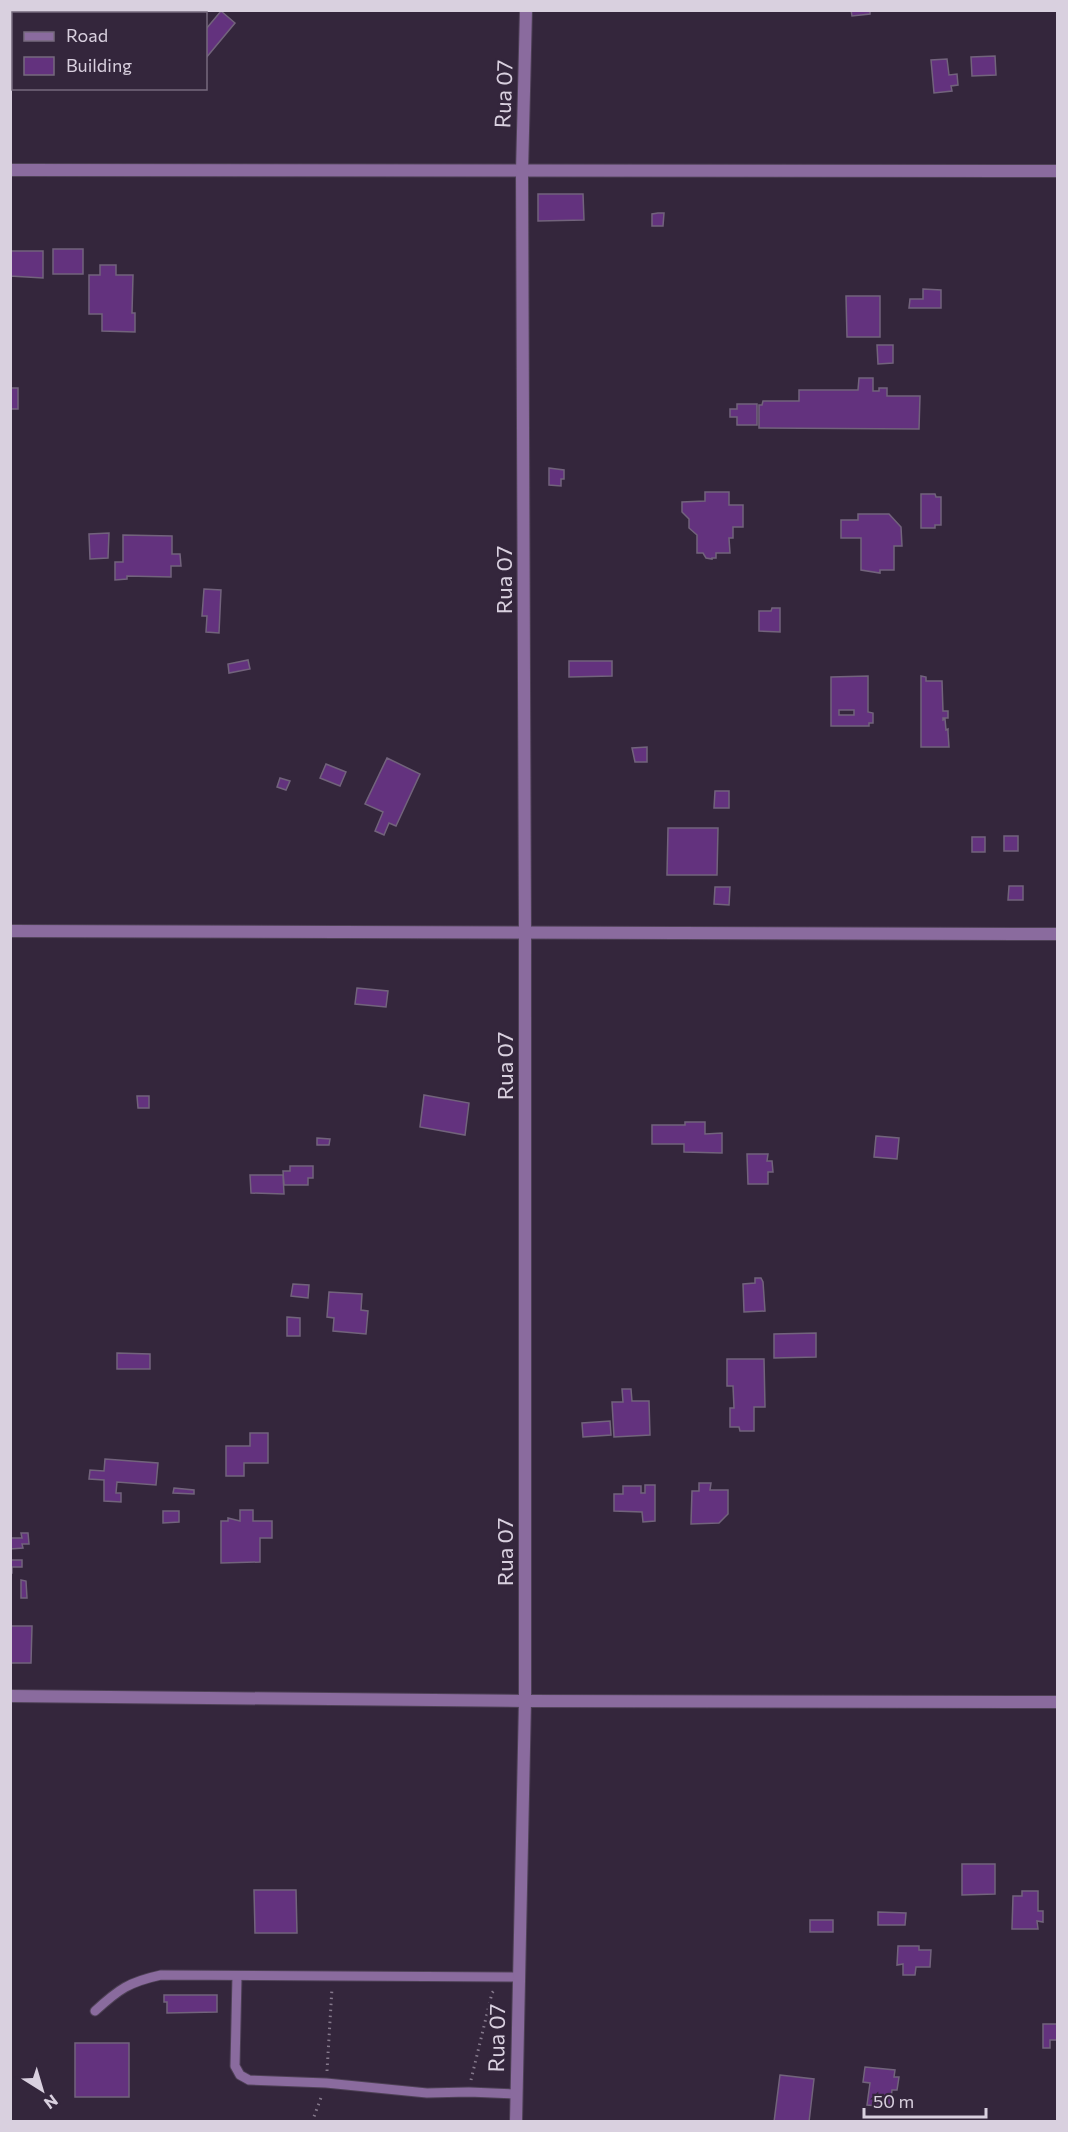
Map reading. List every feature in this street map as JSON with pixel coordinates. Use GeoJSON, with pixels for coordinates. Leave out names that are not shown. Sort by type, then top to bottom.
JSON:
{"type":"FeatureCollection","features":[{"type":"Feature","properties":{"kind":"street","name":"Rua 07"},"geometry":{"type":"LineString","coordinates":[[516,2121],[525,1701],[522,172],[526,10]]}},
{"type":"Feature","properties":{"kind":"street"},"geometry":{"type":"LineString","coordinates":[[10,170],[1058,171]]}},
{"type":"Feature","properties":{"kind":"street"},"geometry":{"type":"LineString","coordinates":[[10,931],[1058,934]]}},
{"type":"Feature","properties":{"kind":"street"},"geometry":{"type":"LineString","coordinates":[[10,1696],[525,1701],[1058,1702]]}},
{"type":"Feature","properties":{"kind":"lane"},"geometry":{"type":"LineString","coordinates":[[95,2012],[113,1994],[135,1980],[161,1975],[518,1979]]}},
{"type":"Feature","properties":{"kind":"lane"},"geometry":{"type":"LineString","coordinates":[[237,1976],[235,2066],[240,2075],[249,2080],[326,2083],[427,2093],[516,2094]]}},
{"type":"Feature","properties":{"kind":"path"},"geometry":{"type":"LineString","coordinates":[[312,2121],[326,2083],[333,1985],[339,1977]]}},
{"type":"Feature","properties":{"kind":"path"},"geometry":{"type":"LineString","coordinates":[[469,2092],[492,1993],[504,1981],[518,1979]]}},
{"type":"Feature","properties":{"kind":"building"},"geometry":{"type":"Polygon","coordinates":[[[851,10],[870,10],[870,14],[852,16],[851,10]]]}},
{"type":"Feature","properties":{"kind":"building"},"geometry":{"type":"Polygon","coordinates":[[[221,11],[235,23],[207,57],[207,28],[221,11]]]}},
{"type":"Feature","properties":{"kind":"building"},"geometry":{"type":"Polygon","coordinates":[[[995,56],[996,75],[972,76],[971,57],[995,56]]]}},
{"type":"Feature","properties":{"kind":"building"},"geometry":{"type":"Polygon","coordinates":[[[947,59],[949,75],[957,74],[958,85],[951,86],[952,91],[934,93],[931,60],[947,59]]]}},
{"type":"Feature","properties":{"kind":"building"},"geometry":{"type":"Polygon","coordinates":[[[538,194],[583,194],[584,220],[538,221],[538,194]]]}},
{"type":"Feature","properties":{"kind":"building"},"geometry":{"type":"Polygon","coordinates":[[[664,213],[663,226],[652,226],[652,214],[664,213]]]}},
{"type":"Feature","properties":{"kind":"building"},"geometry":{"type":"Polygon","coordinates":[[[53,249],[83,249],[83,274],[53,274],[53,249]]]}},
{"type":"Feature","properties":{"kind":"building"},"geometry":{"type":"Polygon","coordinates":[[[10,251],[43,251],[43,278],[10,276],[10,251]]]}},
{"type":"Feature","properties":{"kind":"building"},"geometry":{"type":"Polygon","coordinates":[[[100,265],[116,265],[116,275],[133,275],[132,313],[135,313],[135,332],[102,331],[102,314],[89,314],[89,275],[100,275],[100,265]]]}},
{"type":"Feature","properties":{"kind":"building"},"geometry":{"type":"Polygon","coordinates":[[[923,289],[941,290],[941,308],[909,308],[910,299],[923,299],[923,289]]]}},
{"type":"Feature","properties":{"kind":"building"},"geometry":{"type":"Polygon","coordinates":[[[846,296],[880,296],[880,337],[847,337],[846,296]]]}},
{"type":"Feature","properties":{"kind":"building"},"geometry":{"type":"Polygon","coordinates":[[[877,345],[893,345],[893,363],[878,364],[877,345]]]}},
{"type":"Feature","properties":{"kind":"building"},"geometry":{"type":"Polygon","coordinates":[[[859,378],[873,378],[873,391],[887,388],[887,396],[920,396],[919,429],[759,428],[759,405],[762,405],[763,401],[799,401],[799,390],[858,390],[859,378]]]}},
{"type":"Feature","properties":{"kind":"building"},"geometry":{"type":"Polygon","coordinates":[[[10,388],[18,388],[18,409],[10,409],[10,388]]]}},
{"type":"Feature","properties":{"kind":"building"},"geometry":{"type":"Polygon","coordinates":[[[737,404],[757,404],[757,425],[737,425],[737,417],[730,417],[730,409],[737,409],[737,404]]]}},
{"type":"Feature","properties":{"kind":"building"},"geometry":{"type":"Polygon","coordinates":[[[549,468],[564,470],[561,486],[549,485],[549,468]]]}},
{"type":"Feature","properties":{"kind":"building"},"geometry":{"type":"Polygon","coordinates":[[[705,492],[729,492],[729,505],[743,505],[743,527],[733,527],[733,538],[729,538],[730,553],[716,553],[716,558],[712,559],[706,558],[703,553],[697,553],[697,535],[689,528],[689,519],[682,512],[682,502],[705,501],[705,492]]]}},
{"type":"Feature","properties":{"kind":"building"},"geometry":{"type":"Polygon","coordinates":[[[921,494],[935,494],[936,497],[941,497],[941,525],[935,525],[935,528],[921,528],[921,494]]]}},
{"type":"Feature","properties":{"kind":"building"},"geometry":{"type":"Polygon","coordinates":[[[858,514],[889,514],[901,527],[902,546],[894,546],[894,570],[880,570],[880,573],[861,570],[861,538],[841,538],[841,520],[858,520],[858,514]]]}},
{"type":"Feature","properties":{"kind":"building"},"geometry":{"type":"Polygon","coordinates":[[[109,533],[108,558],[90,559],[89,534],[109,533]]]}},
{"type":"Feature","properties":{"kind":"building"},"geometry":{"type":"Polygon","coordinates":[[[123,535],[172,536],[172,554],[180,554],[181,566],[171,566],[171,577],[127,576],[127,579],[115,580],[115,562],[123,562],[123,535]]]}},
{"type":"Feature","properties":{"kind":"building"},"geometry":{"type":"Polygon","coordinates":[[[204,589],[221,590],[219,633],[206,632],[207,616],[202,616],[204,589]]]}},
{"type":"Feature","properties":{"kind":"building"},"geometry":{"type":"Polygon","coordinates":[[[772,608],[780,608],[780,632],[759,631],[759,611],[771,611],[772,608]]]}},
{"type":"Feature","properties":{"kind":"building"},"geometry":{"type":"Polygon","coordinates":[[[248,660],[250,669],[229,673],[228,664],[248,660]]]}},
{"type":"Feature","properties":{"kind":"building"},"geometry":{"type":"Polygon","coordinates":[[[569,661],[612,661],[612,676],[569,677],[569,661]]]}},
{"type":"Feature","properties":{"kind":"building"},"geometry":{"type":"Polygon","coordinates":[[[868,676],[868,712],[873,713],[873,723],[869,723],[869,726],[831,726],[831,677],[868,676]],[[839,710],[839,715],[854,715],[854,710],[839,710]]]}},
{"type":"Feature","properties":{"kind":"building"},"geometry":{"type":"Polygon","coordinates":[[[921,676],[926,677],[926,681],[942,681],[943,711],[948,711],[948,718],[943,718],[943,720],[945,719],[946,730],[948,729],[949,747],[921,747],[921,676]]]}},
{"type":"Feature","properties":{"kind":"building"},"geometry":{"type":"Polygon","coordinates":[[[647,747],[647,762],[635,762],[632,748],[647,747]]]}},
{"type":"Feature","properties":{"kind":"building"},"geometry":{"type":"Polygon","coordinates":[[[387,758],[420,774],[396,826],[389,823],[384,835],[375,831],[383,812],[365,804],[387,758]]]}},
{"type":"Feature","properties":{"kind":"building"},"geometry":{"type":"Polygon","coordinates":[[[326,764],[346,772],[340,786],[320,778],[326,764]]]}},
{"type":"Feature","properties":{"kind":"building"},"geometry":{"type":"Polygon","coordinates":[[[280,778],[290,781],[286,790],[277,787],[280,778]]]}},
{"type":"Feature","properties":{"kind":"building"},"geometry":{"type":"Polygon","coordinates":[[[715,791],[729,791],[729,808],[714,808],[715,791]]]}},
{"type":"Feature","properties":{"kind":"building"},"geometry":{"type":"Polygon","coordinates":[[[668,828],[718,828],[717,875],[667,875],[668,828]]]}},
{"type":"Feature","properties":{"kind":"building"},"geometry":{"type":"Polygon","coordinates":[[[1004,836],[1018,836],[1018,851],[1004,851],[1004,836]]]}},
{"type":"Feature","properties":{"kind":"building"},"geometry":{"type":"Polygon","coordinates":[[[972,837],[985,837],[985,852],[972,852],[972,837]]]}},
{"type":"Feature","properties":{"kind":"building"},"geometry":{"type":"Polygon","coordinates":[[[1009,886],[1023,886],[1023,900],[1008,900],[1009,886]]]}},
{"type":"Feature","properties":{"kind":"building"},"geometry":{"type":"Polygon","coordinates":[[[715,887],[730,887],[729,905],[714,904],[715,887]]]}},
{"type":"Feature","properties":{"kind":"building"},"geometry":{"type":"Polygon","coordinates":[[[357,988],[388,991],[386,1007],[355,1004],[357,988]]]}},
{"type":"Feature","properties":{"kind":"building"},"geometry":{"type":"Polygon","coordinates":[[[11,1046],[11,1121],[10,1121],[11,1046]]]}},
{"type":"Feature","properties":{"kind":"building"},"geometry":{"type":"Polygon","coordinates":[[[424,1095],[469,1103],[465,1135],[420,1127],[424,1095]]]}},
{"type":"Feature","properties":{"kind":"building"},"geometry":{"type":"Polygon","coordinates":[[[137,1096],[149,1096],[149,1108],[138,1108],[137,1096]]]}},
{"type":"Feature","properties":{"kind":"building"},"geometry":{"type":"Polygon","coordinates":[[[685,1122],[705,1122],[705,1134],[722,1133],[722,1153],[684,1152],[684,1144],[652,1144],[652,1125],[685,1125],[685,1122]]]}},
{"type":"Feature","properties":{"kind":"building"},"geometry":{"type":"Polygon","coordinates":[[[876,1136],[899,1138],[897,1159],[874,1157],[876,1136]]]}},
{"type":"Feature","properties":{"kind":"building"},"geometry":{"type":"Polygon","coordinates":[[[317,1138],[330,1139],[329,1145],[317,1145],[317,1138]]]}},
{"type":"Feature","properties":{"kind":"building"},"geometry":{"type":"Polygon","coordinates":[[[747,1154],[768,1154],[767,1161],[772,1161],[773,1172],[768,1172],[768,1184],[748,1184],[747,1154]]]}},
{"type":"Feature","properties":{"kind":"building"},"geometry":{"type":"Polygon","coordinates":[[[290,1166],[313,1166],[313,1178],[308,1178],[308,1185],[284,1185],[283,1171],[290,1171],[290,1166]]]}},
{"type":"Feature","properties":{"kind":"building"},"geometry":{"type":"Polygon","coordinates":[[[250,1175],[283,1175],[284,1194],[251,1193],[250,1175]]]}},
{"type":"Feature","properties":{"kind":"building"},"geometry":{"type":"Polygon","coordinates":[[[755,1278],[761,1278],[763,1282],[765,1311],[744,1312],[743,1284],[755,1283],[755,1278]]]}},
{"type":"Feature","properties":{"kind":"building"},"geometry":{"type":"Polygon","coordinates":[[[293,1284],[309,1285],[308,1298],[291,1296],[293,1284]]]}},
{"type":"Feature","properties":{"kind":"building"},"geometry":{"type":"Polygon","coordinates":[[[329,1292],[362,1294],[361,1310],[368,1311],[366,1334],[333,1331],[334,1318],[327,1317],[329,1292]]]}},
{"type":"Feature","properties":{"kind":"building"},"geometry":{"type":"Polygon","coordinates":[[[287,1317],[300,1318],[300,1336],[287,1336],[287,1317]]]}},
{"type":"Feature","properties":{"kind":"building"},"geometry":{"type":"Polygon","coordinates":[[[816,1333],[816,1357],[774,1358],[774,1334],[816,1333]]]}},
{"type":"Feature","properties":{"kind":"building"},"geometry":{"type":"Polygon","coordinates":[[[117,1353],[150,1354],[150,1369],[117,1369],[117,1353]]]}},
{"type":"Feature","properties":{"kind":"building"},"geometry":{"type":"Polygon","coordinates":[[[727,1359],[764,1359],[765,1407],[754,1407],[754,1431],[740,1431],[739,1427],[730,1427],[730,1408],[734,1408],[733,1386],[727,1386],[727,1359]]]}},
{"type":"Feature","properties":{"kind":"building"},"geometry":{"type":"Polygon","coordinates":[[[622,1389],[631,1389],[632,1401],[649,1401],[650,1435],[614,1437],[612,1402],[623,1402],[622,1389]]]}},
{"type":"Feature","properties":{"kind":"building"},"geometry":{"type":"Polygon","coordinates":[[[610,1421],[611,1435],[583,1437],[582,1423],[610,1421]]]}},
{"type":"Feature","properties":{"kind":"building"},"geometry":{"type":"Polygon","coordinates":[[[250,1433],[268,1433],[268,1463],[244,1463],[244,1476],[226,1476],[226,1446],[250,1446],[250,1433]]]}},
{"type":"Feature","properties":{"kind":"building"},"geometry":{"type":"Polygon","coordinates":[[[105,1459],[158,1463],[156,1485],[117,1482],[116,1493],[121,1493],[121,1502],[104,1501],[104,1480],[89,1479],[90,1470],[104,1471],[105,1459]]]}},
{"type":"Feature","properties":{"kind":"building"},"geometry":{"type":"Polygon","coordinates":[[[699,1483],[711,1483],[710,1490],[728,1490],[728,1514],[719,1523],[691,1524],[692,1491],[699,1491],[699,1483]]]}},
{"type":"Feature","properties":{"kind":"building"},"geometry":{"type":"Polygon","coordinates":[[[645,1485],[655,1485],[655,1521],[643,1522],[642,1512],[614,1511],[614,1494],[623,1494],[623,1486],[641,1486],[641,1493],[645,1493],[645,1485]]]}},
{"type":"Feature","properties":{"kind":"building"},"geometry":{"type":"Polygon","coordinates":[[[174,1488],[194,1490],[194,1494],[173,1493],[174,1488]]]}},
{"type":"Feature","properties":{"kind":"building"},"geometry":{"type":"Polygon","coordinates":[[[240,1510],[253,1510],[253,1521],[272,1521],[272,1538],[260,1538],[260,1562],[221,1563],[221,1521],[228,1521],[228,1518],[240,1521],[240,1510]]]}},
{"type":"Feature","properties":{"kind":"building"},"geometry":{"type":"Polygon","coordinates":[[[163,1511],[179,1511],[179,1522],[163,1523],[163,1511]]]}},
{"type":"Feature","properties":{"kind":"building"},"geometry":{"type":"Polygon","coordinates":[[[21,1533],[28,1533],[29,1544],[22,1544],[23,1548],[10,1549],[10,1538],[22,1538],[21,1533]]]}},
{"type":"Feature","properties":{"kind":"building"},"geometry":{"type":"Polygon","coordinates":[[[10,1560],[22,1560],[22,1567],[12,1567],[12,1573],[10,1573],[10,1560]]]}},
{"type":"Feature","properties":{"kind":"building"},"geometry":{"type":"Polygon","coordinates":[[[21,1580],[26,1581],[27,1598],[21,1598],[21,1580]]]}},
{"type":"Feature","properties":{"kind":"building"},"geometry":{"type":"Polygon","coordinates":[[[10,1626],[32,1626],[31,1663],[10,1663],[10,1626]]]}},
{"type":"Feature","properties":{"kind":"building"},"geometry":{"type":"Polygon","coordinates":[[[962,1864],[995,1864],[995,1894],[962,1895],[962,1864]]]}},
{"type":"Feature","properties":{"kind":"building"},"geometry":{"type":"Polygon","coordinates":[[[254,1890],[296,1890],[297,1933],[255,1933],[254,1890]]]}},
{"type":"Feature","properties":{"kind":"building"},"geometry":{"type":"Polygon","coordinates":[[[1022,1891],[1038,1891],[1038,1911],[1043,1911],[1043,1922],[1037,1921],[1038,1929],[1012,1929],[1013,1896],[1022,1896],[1022,1891]]]}},
{"type":"Feature","properties":{"kind":"building"},"geometry":{"type":"Polygon","coordinates":[[[878,1912],[906,1913],[905,1925],[878,1925],[878,1912]]]}},
{"type":"Feature","properties":{"kind":"building"},"geometry":{"type":"Polygon","coordinates":[[[810,1920],[833,1920],[833,1932],[810,1932],[810,1920]]]}},
{"type":"Feature","properties":{"kind":"building"},"geometry":{"type":"Polygon","coordinates":[[[898,1946],[919,1946],[919,1950],[931,1950],[930,1967],[916,1967],[915,1975],[903,1975],[903,1964],[897,1965],[898,1946]]]}},
{"type":"Feature","properties":{"kind":"building"},"geometry":{"type":"Polygon","coordinates":[[[164,1995],[217,1995],[217,2012],[167,2013],[167,2002],[164,2002],[164,1995]]]}},
{"type":"Feature","properties":{"kind":"building"},"geometry":{"type":"Polygon","coordinates":[[[1043,2024],[1057,2024],[1057,2040],[1050,2040],[1050,2048],[1043,2048],[1043,2024]]]}},
{"type":"Feature","properties":{"kind":"building"},"geometry":{"type":"Polygon","coordinates":[[[75,2043],[129,2043],[129,2097],[75,2097],[75,2043]]]}},
{"type":"Feature","properties":{"kind":"building"},"geometry":{"type":"Polygon","coordinates":[[[865,2067],[895,2070],[894,2077],[899,2077],[897,2090],[892,2090],[890,2107],[867,2105],[870,2083],[863,2082],[865,2067]]]}},
{"type":"Feature","properties":{"kind":"building"},"geometry":{"type":"Polygon","coordinates":[[[780,2075],[814,2079],[809,2122],[774,2122],[780,2075]]]}}]}
